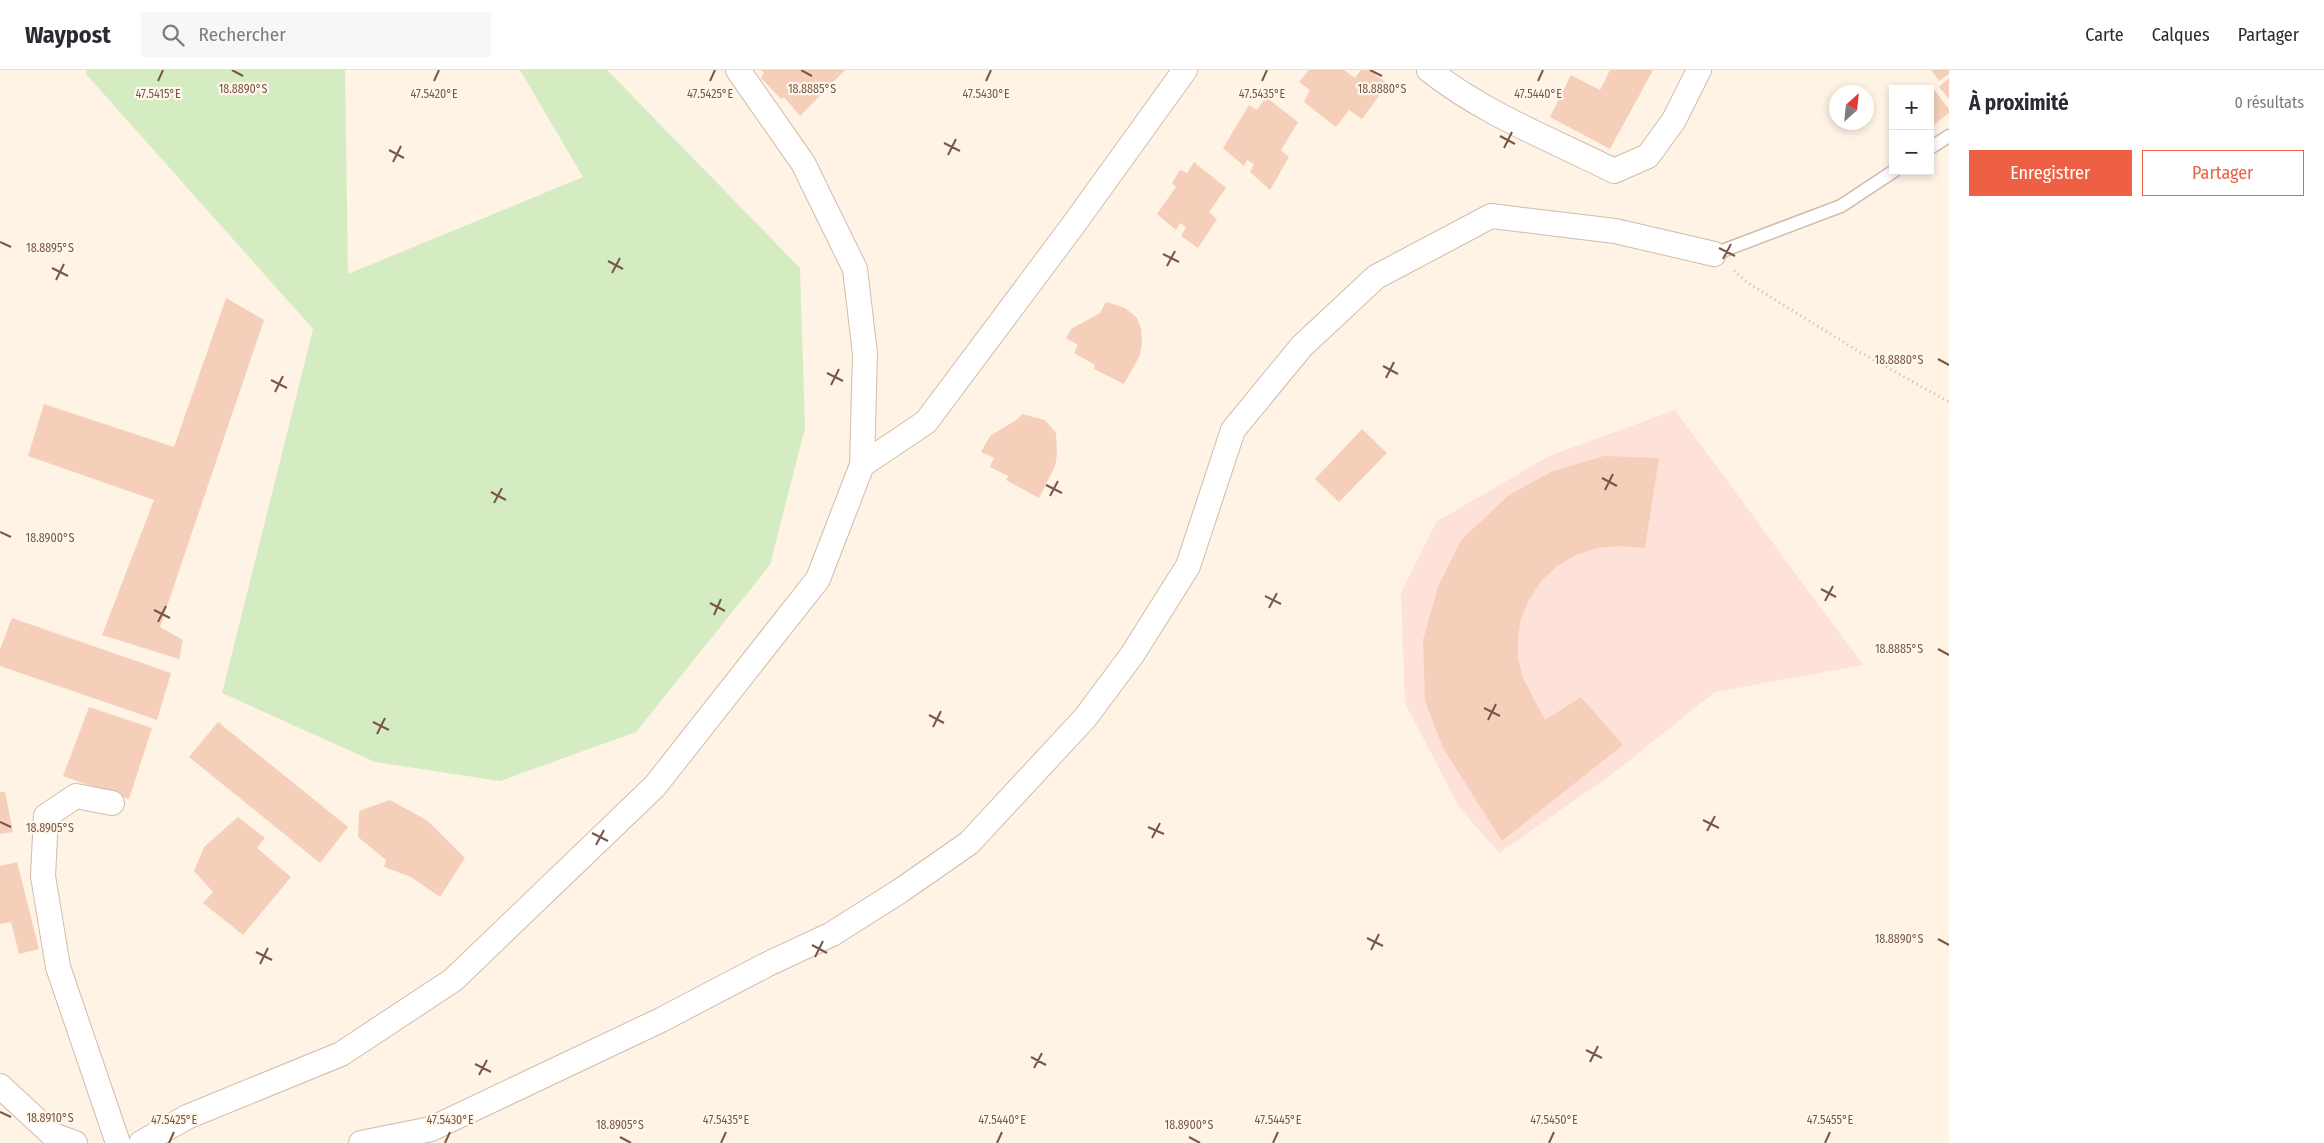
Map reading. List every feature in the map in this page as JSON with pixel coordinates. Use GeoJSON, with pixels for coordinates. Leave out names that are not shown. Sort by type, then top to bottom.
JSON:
{"type":"FeatureCollection","features":[{"type":"Feature","properties":{"kind":"street"},"geometry":{"type":"LineString","coordinates":[[141,1143],[187,1117],[341,1054],[453,980],[655,786],[818,579],[862,464],[865,354],[855,269],[804,163],[738,70]]}},
{"type":"Feature","properties":{"kind":"street"},"geometry":{"type":"LineString","coordinates":[[862,464],[926,422],[1074,224],[1185,70]]}},
{"type":"Feature","properties":{"kind":"street"},"geometry":{"type":"LineString","coordinates":[[1429,70],[1446,84],[1508,121],[1614,171],[1648,156],[1674,120],[1699,70]]}},
{"type":"Feature","properties":{"kind":"street"},"geometry":{"type":"LineString","coordinates":[[361,1143],[431,1129],[661,1020],[766,965],[832,934],[900,891],[969,843],[1085,718],[1132,655],[1188,566],[1233,430],[1302,346],[1376,277],[1491,216],[1615,231],[1714,254]]}},
{"type":"Feature","properties":{"kind":"street"},"geometry":{"type":"LineString","coordinates":[[112,804],[76,796],[46,816],[42,876],[58,967],[118,1143]]}},
{"type":"Feature","properties":{"kind":"street"},"geometry":{"type":"LineString","coordinates":[[0,1086],[53,1135],[74,1143]]}},
{"type":"Feature","properties":{"kind":"lane"},"geometry":{"type":"LineString","coordinates":[[1934,145],[1949,136]]}},
{"type":"Feature","properties":{"kind":"lane"},"geometry":{"type":"LineString","coordinates":[[1714,254],[1841,206],[1889,174]]}},
{"type":"Feature","properties":{"kind":"path"},"geometry":{"type":"LineString","coordinates":[[1748,283],[1858,351],[1949,402]]}},
{"type":"Feature","properties":{"kind":"shaded area"},"geometry":{"type":"Polygon","coordinates":[[[1675,410],[1863,665],[1715,692],[1611,775],[1499,853],[1459,807],[1405,703],[1401,593],[1436,522],[1549,456],[1675,410]]]}},
{"type":"Feature","properties":{"kind":"green space"},"geometry":{"type":"Polygon","coordinates":[[[87,70],[345,70],[348,274],[583,177],[520,70],[607,70],[800,268],[805,428],[770,565],[636,732],[500,781],[375,762],[222,693],[313,329],[86,74],[87,70]]]}},
{"type":"Feature","properties":{"kind":"building"},"geometry":{"type":"Polygon","coordinates":[[[761,70],[845,70],[800,116],[784,97],[781,99],[761,78],[764,73],[761,70]]]}},
{"type":"Feature","properties":{"kind":"building"},"geometry":{"type":"Polygon","coordinates":[[[1309,70],[1344,70],[1355,78],[1361,70],[1369,70],[1388,84],[1362,119],[1349,110],[1336,127],[1304,102],[1310,90],[1299,82],[1309,70]]]}},
{"type":"Feature","properties":{"kind":"building"},"geometry":{"type":"Polygon","coordinates":[[[1610,70],[1653,70],[1610,149],[1550,117],[1571,75],[1600,90],[1610,70]]]}},
{"type":"Feature","properties":{"kind":"building"},"geometry":{"type":"Polygon","coordinates":[[[1931,70],[1949,70],[1949,74],[1939,81],[1931,70]]]}},
{"type":"Feature","properties":{"kind":"building"},"geometry":{"type":"Polygon","coordinates":[[[1949,78],[1949,99],[1939,87],[1949,78]]]}},
{"type":"Feature","properties":{"kind":"building"},"geometry":{"type":"Polygon","coordinates":[[[1934,90],[1949,109],[1949,113],[1934,125],[1934,90]]]}},
{"type":"Feature","properties":{"kind":"building"},"geometry":{"type":"Polygon","coordinates":[[[1266,97],[1298,122],[1281,150],[1289,157],[1270,190],[1250,172],[1254,164],[1247,160],[1244,166],[1223,148],[1249,105],[1257,110],[1266,97]]]}},
{"type":"Feature","properties":{"kind":"building"},"geometry":{"type":"Polygon","coordinates":[[[1194,162],[1226,188],[1209,212],[1217,219],[1198,248],[1181,236],[1186,227],[1180,223],[1176,230],[1157,214],[1176,187],[1172,183],[1180,170],[1187,173],[1194,162]]]}},
{"type":"Feature","properties":{"kind":"building"},"geometry":{"type":"Polygon","coordinates":[[[226,298],[264,320],[160,627],[183,640],[179,659],[102,635],[154,500],[28,456],[44,404],[174,447],[226,298]]]}},
{"type":"Feature","properties":{"kind":"building"},"geometry":{"type":"Polygon","coordinates":[[[1106,302],[1125,308],[1137,318],[1141,329],[1140,355],[1124,384],[1094,369],[1095,365],[1074,353],[1078,345],[1066,338],[1071,329],[1100,313],[1106,302]]]}},
{"type":"Feature","properties":{"kind":"building"},"geometry":{"type":"Polygon","coordinates":[[[1022,414],[1045,420],[1056,433],[1057,455],[1055,466],[1039,498],[1006,480],[1008,476],[990,467],[994,458],[981,452],[990,436],[1018,419],[1022,414]]]}},
{"type":"Feature","properties":{"kind":"building"},"geometry":{"type":"Polygon","coordinates":[[[1362,429],[1387,453],[1339,502],[1315,479],[1362,429]]]}},
{"type":"Feature","properties":{"kind":"building"},"geometry":{"type":"Polygon","coordinates":[[[1604,456],[1659,458],[1645,548],[1619,546],[1597,548],[1576,555],[1557,566],[1541,581],[1529,600],[1521,618],[1518,658],[1523,678],[1545,720],[1581,697],[1623,745],[1502,841],[1443,748],[1425,701],[1423,640],[1438,587],[1461,540],[1509,495],[1553,471],[1604,456]]]}},
{"type":"Feature","properties":{"kind":"building"},"geometry":{"type":"Polygon","coordinates":[[[12,618],[171,673],[157,720],[0,666],[0,649],[12,618]]]}},
{"type":"Feature","properties":{"kind":"building"},"geometry":{"type":"Polygon","coordinates":[[[89,707],[152,728],[129,799],[63,776],[89,707]]]}},
{"type":"Feature","properties":{"kind":"building"},"geometry":{"type":"Polygon","coordinates":[[[218,722],[348,827],[320,863],[189,757],[218,722]]]}},
{"type":"Feature","properties":{"kind":"building"},"geometry":{"type":"Polygon","coordinates":[[[0,792],[5,792],[13,832],[0,834],[0,792]]]}},
{"type":"Feature","properties":{"kind":"building"},"geometry":{"type":"Polygon","coordinates":[[[390,800],[428,821],[465,858],[440,897],[411,877],[384,867],[386,860],[358,837],[359,811],[390,800]]]}},
{"type":"Feature","properties":{"kind":"building"},"geometry":{"type":"Polygon","coordinates":[[[238,817],[265,838],[257,848],[291,877],[243,935],[203,903],[213,892],[194,871],[204,847],[238,817]]]}},
{"type":"Feature","properties":{"kind":"building"},"geometry":{"type":"Polygon","coordinates":[[[17,862],[39,949],[19,954],[11,922],[0,924],[0,866],[17,862]]]}}]}
